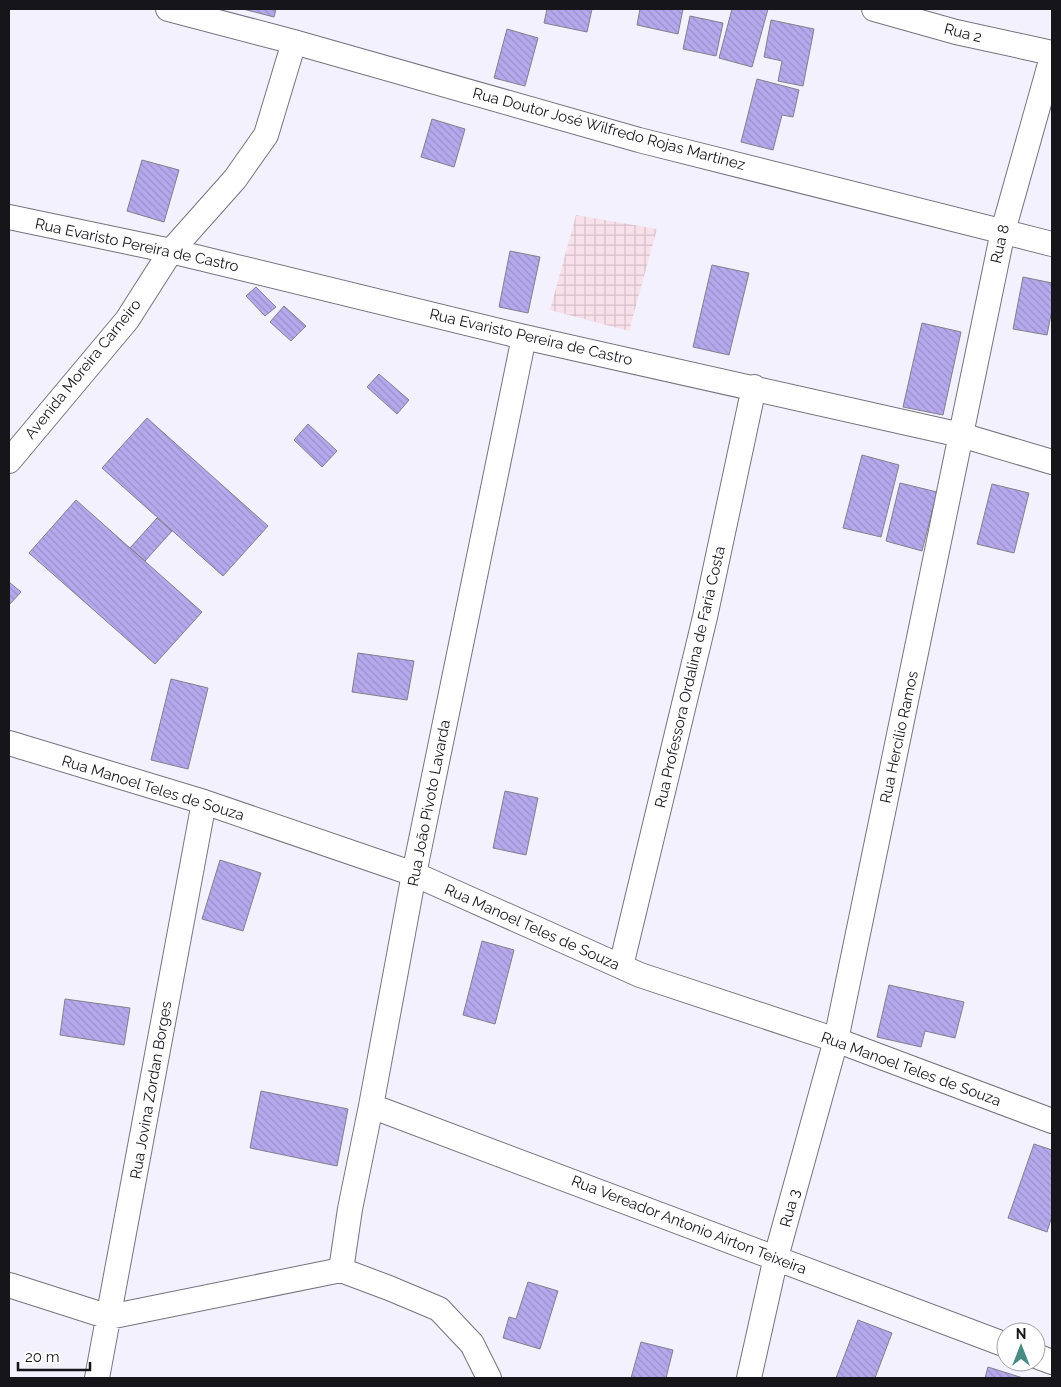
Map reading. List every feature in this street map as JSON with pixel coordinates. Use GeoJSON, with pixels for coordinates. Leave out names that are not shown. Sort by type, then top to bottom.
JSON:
{"type":"FeatureCollection","features":[{"type":"Feature","properties":{"kind":"street","name":"Rua Doutor José Wilfredo Rojas Martinez"},"geometry":{"type":"LineString","coordinates":[[168,9],[294,42],[639,140],[1052,244]]}},
{"type":"Feature","properties":{"kind":"street","name":"Rua 2"},"geometry":{"type":"LineString","coordinates":[[874,9],[956,32],[1052,55]]}},
{"type":"Feature","properties":{"kind":"street","name":"Avenida Moreira Carneiro"},"geometry":{"type":"LineString","coordinates":[[9,460],[127,320],[171,251],[235,179],[266,135],[294,42]]}},
{"type":"Feature","properties":{"kind":"street","name":"Rua 8"},"geometry":{"type":"LineString","coordinates":[[961,434],[1003,231],[1052,55]]}},
{"type":"Feature","properties":{"kind":"street","name":"Rua Evaristo Pereira de Castro"},"geometry":{"type":"LineString","coordinates":[[9,217],[171,251],[524,337],[961,434],[1052,462]]}},
{"type":"Feature","properties":{"kind":"street","name":"Rua João Pivoto Lavarda"},"geometry":{"type":"LineString","coordinates":[[340,1270],[414,874],[524,337]]}},
{"type":"Feature","properties":{"kind":"street","name":"Rua Professora Ordalina de Faria Costa"},"geometry":{"type":"LineString","coordinates":[[621,966],[705,617],[754,387]]}},
{"type":"Feature","properties":{"kind":"street","name":"Rua Hercílio Ramos"},"geometry":{"type":"LineString","coordinates":[[836,1040],[961,434]]}},
{"type":"Feature","properties":{"kind":"street","name":"Rua Manoel Teles de Souza"},"geometry":{"type":"LineString","coordinates":[[9,743],[204,802],[414,874],[640,975],[836,1040],[1052,1121]]}},
{"type":"Feature","properties":{"kind":"street","name":"Rua Jovina Zordan Borges"},"geometry":{"type":"LineString","coordinates":[[97,1378],[204,802]]}},
{"type":"Feature","properties":{"kind":"street","name":"Rua 3"},"geometry":{"type":"LineString","coordinates":[[750,1378],[776,1257],[836,1040]]}},
{"type":"Feature","properties":{"kind":"street","name":"Rua Vereador Antonio Airton Teixeira"},"geometry":{"type":"LineString","coordinates":[[371,1106],[996,1341]]}},
{"type":"Feature","properties":{"kind":"street"},"geometry":{"type":"LineString","coordinates":[[9,1285],[109,1317],[340,1270],[439,1309],[472,1344],[489,1378]]}},
{"type":"Feature","properties":{"kind":"shaded area"},"geometry":{"type":"Polygon","coordinates":[[[576,215],[657,229],[629,331],[550,310],[576,215]]]}},
{"type":"Feature","properties":{"kind":"building"},"geometry":{"type":"Polygon","coordinates":[[[243,9],[276,9],[274,17],[243,9]]]}},
{"type":"Feature","properties":{"kind":"building"},"geometry":{"type":"Polygon","coordinates":[[[547,9],[592,9],[587,32],[544,23],[547,9]]]}},
{"type":"Feature","properties":{"kind":"building"},"geometry":{"type":"Polygon","coordinates":[[[640,9],[683,9],[678,34],[637,25],[640,9]]]}},
{"type":"Feature","properties":{"kind":"building"},"geometry":{"type":"Polygon","coordinates":[[[732,9],[768,9],[752,67],[719,58],[732,9]]]}},
{"type":"Feature","properties":{"kind":"building"},"geometry":{"type":"Polygon","coordinates":[[[690,16],[723,23],[716,56],[683,49],[690,16]]]}},
{"type":"Feature","properties":{"kind":"building"},"geometry":{"type":"Polygon","coordinates":[[[771,20],[814,29],[803,86],[778,81],[782,61],[764,57],[771,20]]]}},
{"type":"Feature","properties":{"kind":"building"},"geometry":{"type":"Polygon","coordinates":[[[507,29],[538,38],[525,86],[494,78],[507,29]]]}},
{"type":"Feature","properties":{"kind":"building"},"geometry":{"type":"Polygon","coordinates":[[[757,79],[799,90],[793,117],[782,115],[773,150],[741,142],[757,79]]]}},
{"type":"Feature","properties":{"kind":"building"},"geometry":{"type":"Polygon","coordinates":[[[432,119],[465,129],[454,167],[421,157],[432,119]]]}},
{"type":"Feature","properties":{"kind":"building"},"geometry":{"type":"Polygon","coordinates":[[[142,160],[179,170],[164,222],[127,211],[142,160]]]}},
{"type":"Feature","properties":{"kind":"building"},"geometry":{"type":"Polygon","coordinates":[[[510,251],[540,257],[528,313],[499,307],[510,251]]]}},
{"type":"Feature","properties":{"kind":"building"},"geometry":{"type":"Polygon","coordinates":[[[712,265],[749,273],[729,355],[693,347],[712,265]]]}},
{"type":"Feature","properties":{"kind":"building"},"geometry":{"type":"Polygon","coordinates":[[[1023,277],[1052,283],[1052,310],[1047,335],[1013,329],[1023,277]]]}},
{"type":"Feature","properties":{"kind":"building"},"geometry":{"type":"Polygon","coordinates":[[[256,287],[276,307],[265,316],[246,296],[256,287]]]}},
{"type":"Feature","properties":{"kind":"building"},"geometry":{"type":"Polygon","coordinates":[[[284,306],[306,326],[291,341],[270,322],[284,306]]]}},
{"type":"Feature","properties":{"kind":"building"},"geometry":{"type":"Polygon","coordinates":[[[922,323],[961,332],[943,415],[903,407],[922,323]]]}},
{"type":"Feature","properties":{"kind":"building"},"geometry":{"type":"Polygon","coordinates":[[[379,374],[409,400],[397,414],[367,387],[379,374]]]}},
{"type":"Feature","properties":{"kind":"building"},"geometry":{"type":"Polygon","coordinates":[[[147,418],[268,526],[223,576],[102,468],[147,418]]]}},
{"type":"Feature","properties":{"kind":"building"},"geometry":{"type":"Polygon","coordinates":[[[308,424],[337,451],[322,467],[294,440],[308,424]]]}},
{"type":"Feature","properties":{"kind":"building"},"geometry":{"type":"Polygon","coordinates":[[[862,455],[899,465],[881,537],[843,528],[862,455]]]}},
{"type":"Feature","properties":{"kind":"building"},"geometry":{"type":"Polygon","coordinates":[[[900,483],[937,492],[922,551],[886,541],[900,483]]]}},
{"type":"Feature","properties":{"kind":"building"},"geometry":{"type":"Polygon","coordinates":[[[992,484],[1029,493],[1014,553],[977,544],[992,484]]]}},
{"type":"Feature","properties":{"kind":"building"},"geometry":{"type":"Polygon","coordinates":[[[76,500],[202,612],[155,664],[29,553],[76,500]]]}},
{"type":"Feature","properties":{"kind":"building"},"geometry":{"type":"Polygon","coordinates":[[[157,518],[172,531],[145,561],[130,548],[157,518]]]}},
{"type":"Feature","properties":{"kind":"building"},"geometry":{"type":"Polygon","coordinates":[[[9,582],[21,592],[9,605],[9,582]]]}},
{"type":"Feature","properties":{"kind":"building"},"geometry":{"type":"Polygon","coordinates":[[[358,653],[414,661],[407,700],[352,692],[358,653]]]}},
{"type":"Feature","properties":{"kind":"building"},"geometry":{"type":"Polygon","coordinates":[[[171,679],[208,688],[188,769],[151,760],[171,679]]]}},
{"type":"Feature","properties":{"kind":"building"},"geometry":{"type":"Polygon","coordinates":[[[505,791],[538,798],[526,855],[493,848],[505,791]]]}},
{"type":"Feature","properties":{"kind":"building"},"geometry":{"type":"Polygon","coordinates":[[[220,860],[261,873],[243,931],[202,919],[220,860]]]}},
{"type":"Feature","properties":{"kind":"building"},"geometry":{"type":"Polygon","coordinates":[[[482,941],[514,950],[495,1024],[463,1015],[482,941]]]}},
{"type":"Feature","properties":{"kind":"building"},"geometry":{"type":"Polygon","coordinates":[[[889,985],[964,1002],[955,1038],[925,1031],[921,1047],[877,1037],[889,985]]]}},
{"type":"Feature","properties":{"kind":"building"},"geometry":{"type":"Polygon","coordinates":[[[65,999],[130,1008],[124,1045],[60,1035],[65,999]]]}},
{"type":"Feature","properties":{"kind":"building"},"geometry":{"type":"Polygon","coordinates":[[[261,1091],[348,1109],[337,1166],[250,1148],[261,1091]]]}},
{"type":"Feature","properties":{"kind":"building"},"geometry":{"type":"Polygon","coordinates":[[[1034,1144],[1052,1150],[1052,1216],[1047,1232],[1008,1218],[1034,1144]]]}},
{"type":"Feature","properties":{"kind":"building"},"geometry":{"type":"Polygon","coordinates":[[[528,1282],[558,1291],[540,1349],[503,1338],[509,1317],[516,1319],[528,1282]]]}},
{"type":"Feature","properties":{"kind":"building"},"geometry":{"type":"Polygon","coordinates":[[[858,1320],[892,1333],[875,1378],[836,1378],[858,1320]]]}},
{"type":"Feature","properties":{"kind":"building"},"geometry":{"type":"Polygon","coordinates":[[[641,1342],[673,1350],[666,1378],[631,1378],[641,1342]]]}},
{"type":"Feature","properties":{"kind":"building"},"geometry":{"type":"Polygon","coordinates":[[[988,1367],[996,1370],[996,1372],[1004,1372],[1023,1378],[985,1378],[988,1367]]]}}]}
